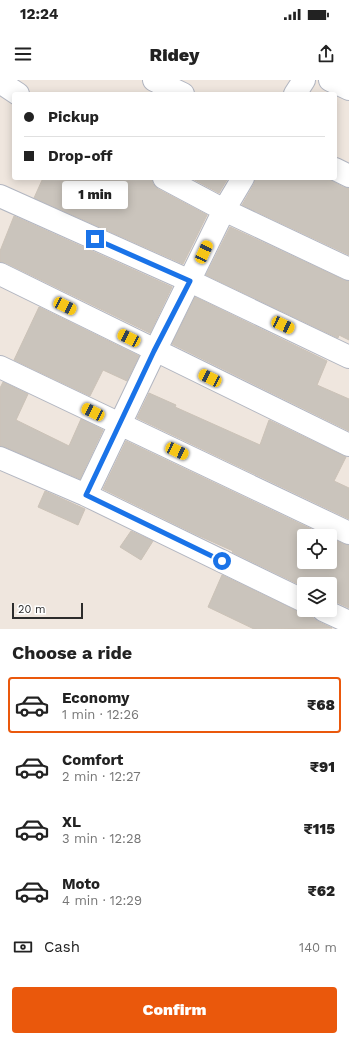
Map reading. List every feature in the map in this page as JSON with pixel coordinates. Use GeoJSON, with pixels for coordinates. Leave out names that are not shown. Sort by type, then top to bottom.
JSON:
{"type":"FeatureCollection","features":[{"type":"Feature","properties":{"kind":"street"},"geometry":{"type":"LineString","coordinates":[[154,80],[179,92]]}},
{"type":"Feature","properties":{"kind":"street"},"geometry":{"type":"LineString","coordinates":[[296,92],[304,80]]}},
{"type":"Feature","properties":{"kind":"street"},"geometry":{"type":"LineString","coordinates":[[330,80],[349,89]]}},
{"type":"Feature","properties":{"kind":"street"},"geometry":{"type":"LineString","coordinates":[[0,82],[15,92]]}},
{"type":"Feature","properties":{"kind":"street"},"geometry":{"type":"LineString","coordinates":[[337,170],[349,176]]}},
{"type":"Feature","properties":{"kind":"street"},"geometry":{"type":"LineString","coordinates":[[168,180],[224,210],[349,270]]}},
{"type":"Feature","properties":{"kind":"street"},"geometry":{"type":"LineString","coordinates":[[86,495],[154,351],[224,210],[242,180]]}},
{"type":"Feature","properties":{"kind":"street"},"geometry":{"type":"LineString","coordinates":[[0,196],[190,281],[349,357]]}},
{"type":"Feature","properties":{"kind":"street"},"geometry":{"type":"LineString","coordinates":[[0,274],[154,351],[349,445]]}},
{"type":"Feature","properties":{"kind":"street"},"geometry":{"type":"LineString","coordinates":[[0,367],[349,533]]}},
{"type":"Feature","properties":{"kind":"street"},"geometry":{"type":"LineString","coordinates":[[0,458],[86,495],[297,598]]}},
{"type":"Feature","properties":{"kind":"street"},"geometry":{"type":"LineString","coordinates":[[337,616],[349,622]]}},
{"type":"Feature","properties":{"kind":"building"},"geometry":{"type":"Polygon","coordinates":[[[42,180],[152,180],[153,184],[158,189],[207,215],[183,264],[34,198],[42,180]]]}},
{"type":"Feature","properties":{"kind":"building"},"geometry":{"type":"Polygon","coordinates":[[[195,180],[227,180],[219,193],[195,180]]]}},
{"type":"Feature","properties":{"kind":"building"},"geometry":{"type":"Polygon","coordinates":[[[255,180],[331,180],[343,187],[349,188],[349,255],[242,205],[254,184],[255,180]]]}},
{"type":"Feature","properties":{"kind":"building"},"geometry":{"type":"Polygon","coordinates":[[[14,216],[172,287],[150,333],[6,263],[0,262],[0,251],[14,216]]]}},
{"type":"Feature","properties":{"kind":"building"},"geometry":{"type":"Polygon","coordinates":[[[230,227],[349,281],[349,340],[339,335],[338,338],[206,275],[230,227]]]}},
{"type":"Feature","properties":{"kind":"building"},"geometry":{"type":"Polygon","coordinates":[[[195,297],[327,361],[317,385],[349,399],[349,431],[172,344],[195,297]]]}},
{"type":"Feature","properties":{"kind":"building"},"geometry":{"type":"Polygon","coordinates":[[[39,307],[139,356],[127,381],[103,370],[90,396],[14,360],[39,307]]]}},
{"type":"Feature","properties":{"kind":"building"},"geometry":{"type":"Polygon","coordinates":[[[3,382],[28,394],[16,420],[69,446],[81,419],[103,430],[80,479],[0,446],[0,388],[3,382]]]}},
{"type":"Feature","properties":{"kind":"building"},"geometry":{"type":"Polygon","coordinates":[[[149,393],[176,405],[175,407],[260,445],[269,420],[346,457],[334,481],[349,488],[349,519],[137,418],[149,393]]]}},
{"type":"Feature","properties":{"kind":"building"},"geometry":{"type":"Polygon","coordinates":[[[126,441],[311,529],[297,529],[297,569],[337,569],[337,541],[349,545],[349,608],[337,602],[337,577],[297,577],[297,584],[232,552],[233,551],[103,489],[126,441]]]}},
{"type":"Feature","properties":{"kind":"building"},"geometry":{"type":"Polygon","coordinates":[[[45,491],[85,509],[78,525],[38,507],[45,491]]]}},
{"type":"Feature","properties":{"kind":"building"},"geometry":{"type":"Polygon","coordinates":[[[131,531],[153,541],[141,560],[120,547],[131,531]]]}},
{"type":"Feature","properties":{"kind":"building"},"geometry":{"type":"Polygon","coordinates":[[[222,575],[297,611],[297,617],[313,617],[317,621],[332,628],[254,629],[208,607],[222,575]]]}},
{"type":"Feature","properties":{"kind":"route"},"geometry":{"type":"LineString","coordinates":[[95,239],[190,281],[154,351],[86,495],[222,561]]}}]}
